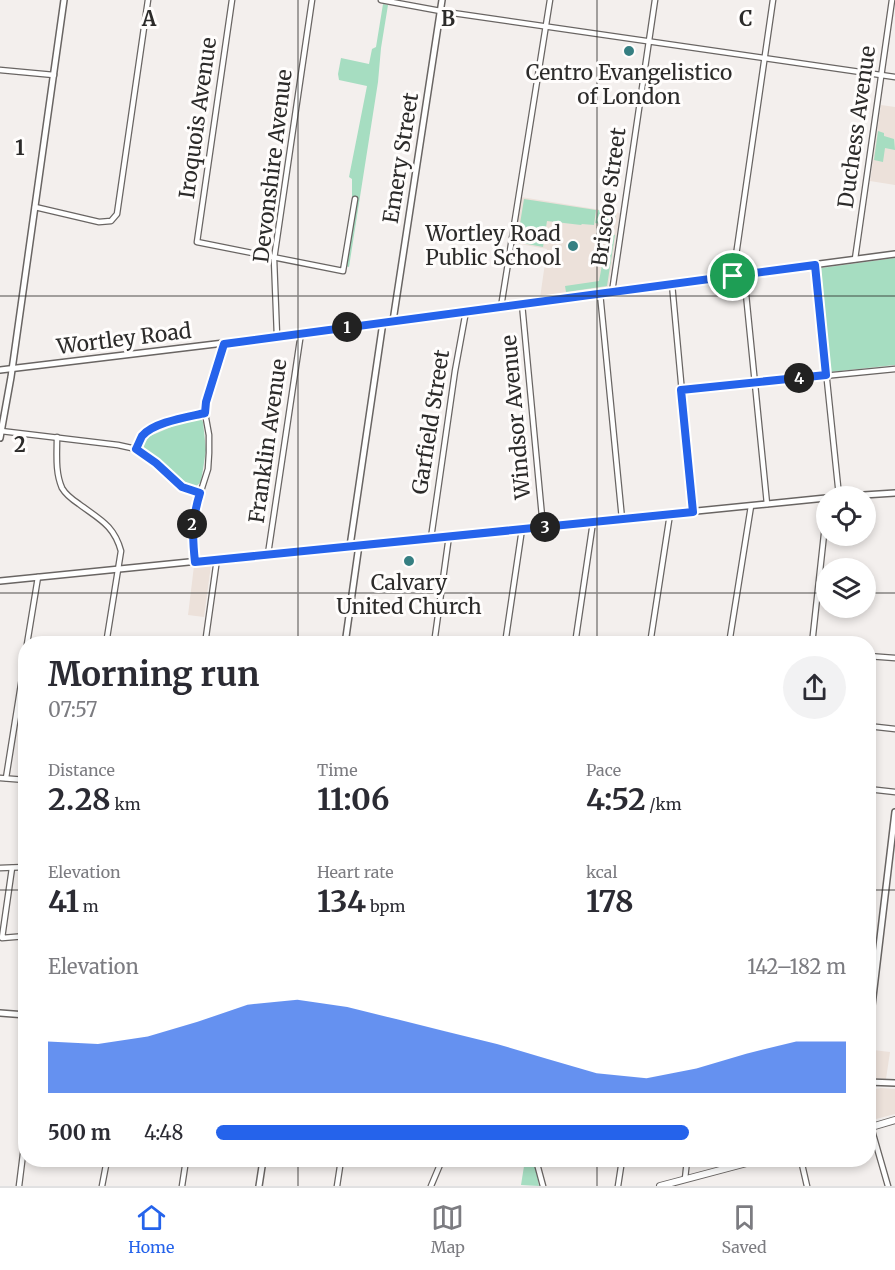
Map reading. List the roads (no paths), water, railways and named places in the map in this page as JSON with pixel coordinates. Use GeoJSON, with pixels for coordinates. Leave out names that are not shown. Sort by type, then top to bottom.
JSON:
{"type":"FeatureCollection","features":[{"type":"Feature","properties":{"kind":"main road"},"geometry":{"type":"LineString","coordinates":[[876,1125],[895,1120]]}},
{"type":"Feature","properties":{"kind":"main road"},"geometry":{"type":"LineString","coordinates":[[660,1186],[731,1167]]}},
{"type":"Feature","properties":{"kind":"street"},"geometry":{"type":"LineString","coordinates":[[0,438],[64,0]]}},
{"type":"Feature","properties":{"kind":"street"},"geometry":{"type":"LineString","coordinates":[[35,207],[99,222],[111,221],[117,214],[148,0]]}},
{"type":"Feature","properties":{"kind":"street","name":"Iroquois Avenue"},"geometry":{"type":"LineString","coordinates":[[232,0],[197,242],[274,258]]}},
{"type":"Feature","properties":{"kind":"street","name":"Devonshire Avenue"},"geometry":{"type":"LineString","coordinates":[[277,336],[274,258],[312,0]]}},
{"type":"Feature","properties":{"kind":"street"},"geometry":{"type":"LineString","coordinates":[[381,0],[440,12],[895,77]]}},
{"type":"Feature","properties":{"kind":"street","name":"Emery Street"},"geometry":{"type":"LineString","coordinates":[[393,321],[442,0]]}},
{"type":"Feature","properties":{"kind":"street"},"geometry":{"type":"LineString","coordinates":[[501,306],[550,0]]}},
{"type":"Feature","properties":{"kind":"street","name":"Briscoe Street"},"geometry":{"type":"LineString","coordinates":[[612,292],[656,0]]}},
{"type":"Feature","properties":{"kind":"street"},"geometry":{"type":"LineString","coordinates":[[733,276],[773,0]]}},
{"type":"Feature","properties":{"kind":"street","name":"Duchess Avenue"},"geometry":{"type":"LineString","coordinates":[[855,260],[892,0]]}},
{"type":"Feature","properties":{"kind":"street"},"geometry":{"type":"LineString","coordinates":[[0,70],[54,75]]}},
{"type":"Feature","properties":{"kind":"street"},"geometry":{"type":"LineString","coordinates":[[274,258],[343,271],[355,200]]}},
{"type":"Feature","properties":{"kind":"street","name":"Wortley Road"},"geometry":{"type":"LineString","coordinates":[[0,370],[224,344],[895,254]]}},
{"type":"Feature","properties":{"kind":"street"},"geometry":{"type":"LineString","coordinates":[[815,265],[838,486]]}},
{"type":"Feature","properties":{"kind":"street"},"geometry":{"type":"LineString","coordinates":[[744,274],[767,504]]}},
{"type":"Feature","properties":{"kind":"street"},"geometry":{"type":"LineString","coordinates":[[672,284],[693,512]]}},
{"type":"Feature","properties":{"kind":"street","name":"Briscoe Street"},"geometry":{"type":"LineString","coordinates":[[600,293],[622,519]]}},
{"type":"Feature","properties":{"kind":"street","name":"Windsor Avenue"},"geometry":{"type":"LineString","coordinates":[[522,304],[543,527]]}},
{"type":"Feature","properties":{"kind":"street","name":"Garfield Street"},"geometry":{"type":"LineString","coordinates":[[431,538],[466,311]]}},
{"type":"Feature","properties":{"kind":"street"},"geometry":{"type":"LineString","coordinates":[[350,546],[383,322]]}},
{"type":"Feature","properties":{"kind":"street","name":"Franklin Avenue"},"geometry":{"type":"LineString","coordinates":[[268,554],[301,333]]}},
{"type":"Feature","properties":{"kind":"street"},"geometry":{"type":"LineString","coordinates":[[195,562],[192,530],[194,513],[208,469],[209,435],[205,413],[206,402],[224,344]]}},
{"type":"Feature","properties":{"kind":"street"},"geometry":{"type":"LineString","coordinates":[[681,390],[895,369]]}},
{"type":"Feature","properties":{"kind":"street"},"geometry":{"type":"LineString","coordinates":[[136,449],[142,436],[150,430],[185,416],[205,413]]}},
{"type":"Feature","properties":{"kind":"street"},"geometry":{"type":"LineString","coordinates":[[1,431],[136,449],[156,463],[182,487],[200,493]]}},
{"type":"Feature","properties":{"kind":"street"},"geometry":{"type":"LineString","coordinates":[[57,437],[57,465],[63,490],[109,526],[118,539],[121,551],[107,636]]}},
{"type":"Feature","properties":{"kind":"street"},"geometry":{"type":"LineString","coordinates":[[876,494],[895,493]]}},
{"type":"Feature","properties":{"kind":"street"},"geometry":{"type":"LineString","coordinates":[[0,581],[816,499]]}},
{"type":"Feature","properties":{"kind":"street"},"geometry":{"type":"LineString","coordinates":[[730,636],[751,506]]}},
{"type":"Feature","properties":{"kind":"street"},"geometry":{"type":"LineString","coordinates":[[651,636],[670,514]]}},
{"type":"Feature","properties":{"kind":"street"},"geometry":{"type":"LineString","coordinates":[[576,636],[593,522]]}},
{"type":"Feature","properties":{"kind":"street","name":"Windsor Avenue"},"geometry":{"type":"LineString","coordinates":[[506,636],[522,529]]}},
{"type":"Feature","properties":{"kind":"street"},"geometry":{"type":"LineString","coordinates":[[435,636],[449,536]]}},
{"type":"Feature","properties":{"kind":"street"},"geometry":{"type":"LineString","coordinates":[[346,636],[360,545]]}},
{"type":"Feature","properties":{"kind":"street"},"geometry":{"type":"LineString","coordinates":[[813,636],[823,546]]}},
{"type":"Feature","properties":{"kind":"street"},"geometry":{"type":"LineString","coordinates":[[206,636],[218,559]]}},
{"type":"Feature","properties":{"kind":"street"},"geometry":{"type":"LineString","coordinates":[[28,636],[38,577]]}},
{"type":"Feature","properties":{"kind":"street"},"geometry":{"type":"LineString","coordinates":[[876,657],[895,658]]}},
{"type":"Feature","properties":{"kind":"street"},"geometry":{"type":"LineString","coordinates":[[18,696],[3,778],[18,779]]}},
{"type":"Feature","properties":{"kind":"street"},"geometry":{"type":"LineString","coordinates":[[876,727],[895,729]]}},
{"type":"Feature","properties":{"kind":"street"},"geometry":{"type":"LineString","coordinates":[[876,790],[895,792]]}},
{"type":"Feature","properties":{"kind":"street"},"geometry":{"type":"LineString","coordinates":[[876,972],[895,812]]}},
{"type":"Feature","properties":{"kind":"street"},"geometry":{"type":"LineString","coordinates":[[0,868],[18,868]]}},
{"type":"Feature","properties":{"kind":"street"},"geometry":{"type":"LineString","coordinates":[[12,868],[2,938],[18,937]]}},
{"type":"Feature","properties":{"kind":"street"},"geometry":{"type":"LineString","coordinates":[[0,1013],[18,1014]]}},
{"type":"Feature","properties":{"kind":"street"},"geometry":{"type":"LineString","coordinates":[[876,1082],[895,1083]]}},
{"type":"Feature","properties":{"kind":"street"},"geometry":{"type":"LineString","coordinates":[[876,1147],[888,1186]]}},
{"type":"Feature","properties":{"kind":"street"},"geometry":{"type":"LineString","coordinates":[[19,1186],[21,1167]]}},
{"type":"Feature","properties":{"kind":"street"},"geometry":{"type":"LineString","coordinates":[[102,1186],[105,1167]]}},
{"type":"Feature","properties":{"kind":"street"},"geometry":{"type":"LineString","coordinates":[[182,1186],[185,1167]]}},
{"type":"Feature","properties":{"kind":"street"},"geometry":{"type":"LineString","coordinates":[[259,1186],[262,1167]]}},
{"type":"Feature","properties":{"kind":"street"},"geometry":{"type":"LineString","coordinates":[[337,1186],[340,1167]]}},
{"type":"Feature","properties":{"kind":"street"},"geometry":{"type":"LineString","coordinates":[[431,1186],[438,1167]]}},
{"type":"Feature","properties":{"kind":"street"},"geometry":{"type":"LineString","coordinates":[[539,1167],[543,1186]]}},
{"type":"Feature","properties":{"kind":"street"},"geometry":{"type":"LineString","coordinates":[[618,1186],[621,1167]]}},
{"type":"Feature","properties":{"kind":"street"},"geometry":{"type":"LineString","coordinates":[[685,1179],[686,1167]]}},
{"type":"Feature","properties":{"kind":"street"},"geometry":{"type":"LineString","coordinates":[[803,1167],[807,1186]]}},
{"type":"Feature","properties":{"kind":"place","name":"Centro Evangelistico of London"},"geometry":{"type":"Point","coordinates":[629,51]}},
{"type":"Feature","properties":{"kind":"place","name":"Wortley Road Public School"},"geometry":{"type":"Point","coordinates":[573,246]}},
{"type":"Feature","properties":{"kind":"place","name":"Calvary United Church"},"geometry":{"type":"Point","coordinates":[409,561]}}]}
